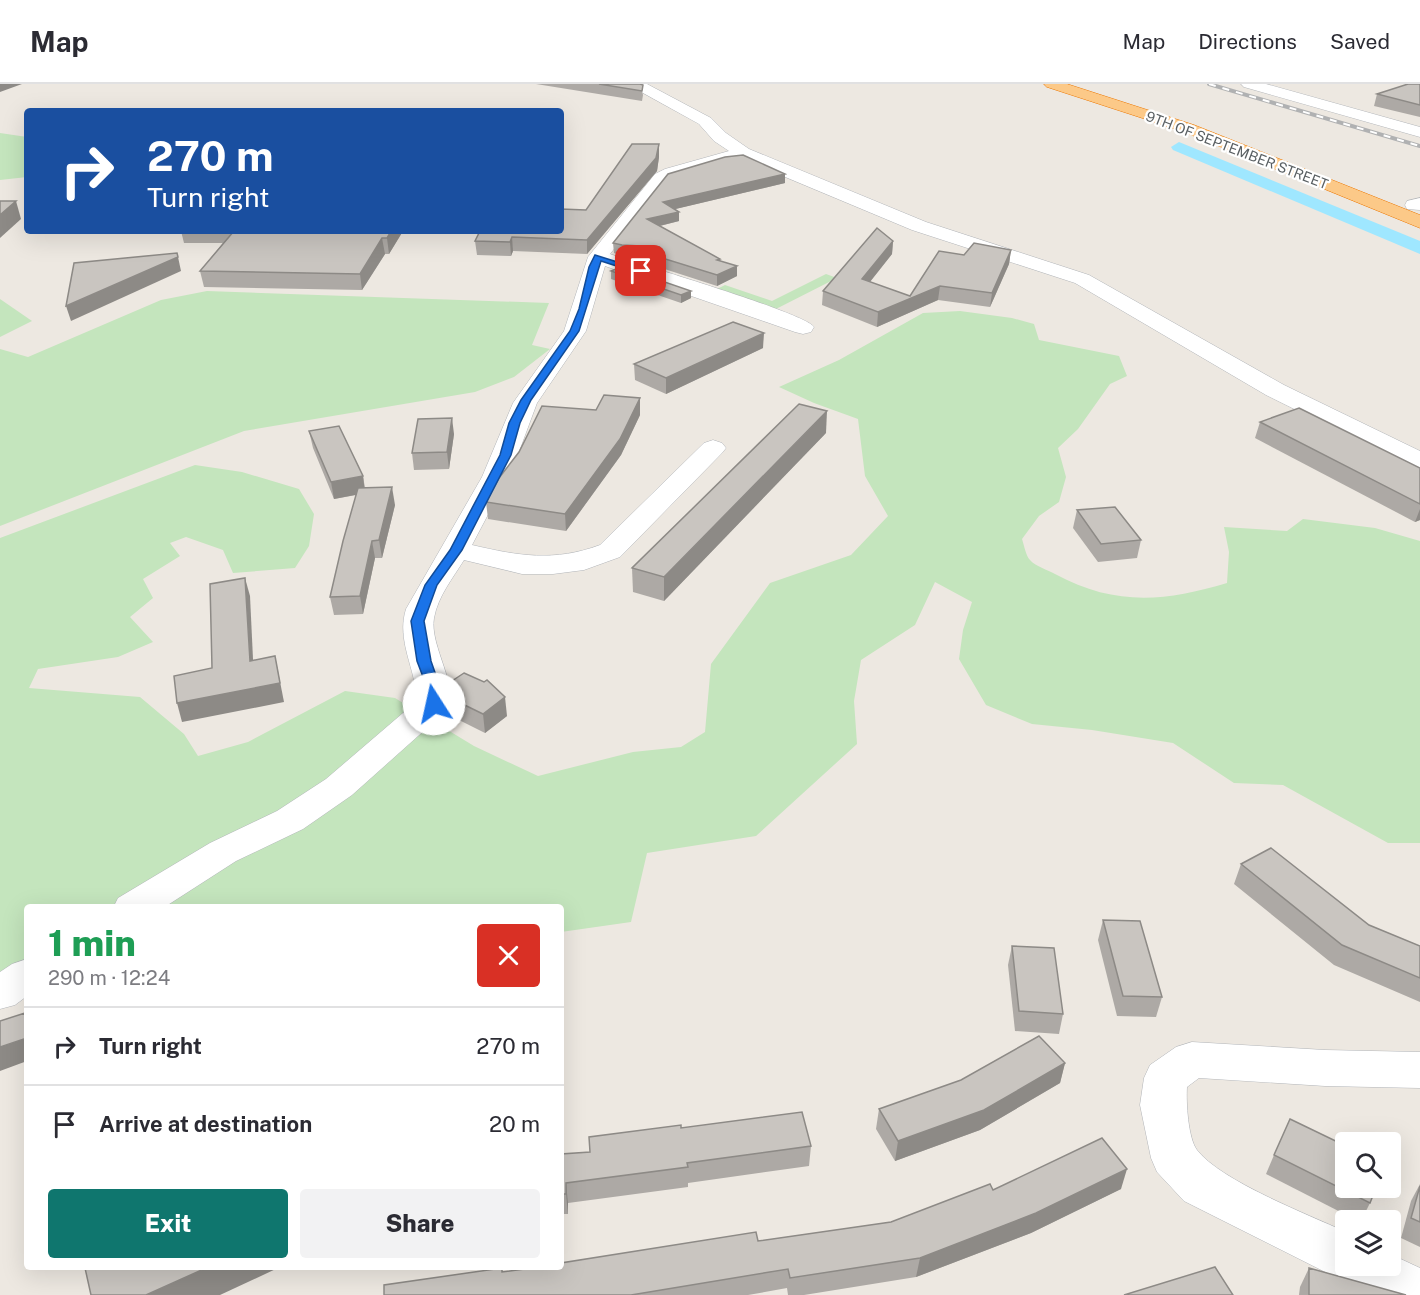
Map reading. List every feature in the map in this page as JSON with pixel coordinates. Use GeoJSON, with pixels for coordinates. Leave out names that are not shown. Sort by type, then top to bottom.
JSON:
{"type":"FeatureCollection","features":[{"type":"Feature","properties":{"kind":"highway","name":"9TH OF SEPTEMBER STREET"},"geometry":{"type":"LineString","coordinates":[[1052,84],[1188,128],[1419,210]]}},
{"type":"Feature","properties":{"kind":"highway","name":"9TH OF SEPTEMBER STREET"},"geometry":{"type":"LineString","coordinates":[[1081,84],[1228,133],[1419,210]]}},
{"type":"Feature","properties":{"kind":"street"},"geometry":{"type":"LineString","coordinates":[[635,84],[705,121],[720,137],[743,153],[919,225],[1082,279],[1275,390],[1420,461]]}},
{"type":"Feature","properties":{"kind":"street"},"geometry":{"type":"LineString","coordinates":[[1250,84],[1420,132]]}},
{"type":"Feature","properties":{"kind":"street"},"geometry":{"type":"LineString","coordinates":[[1266,84],[1294,96]]}},
{"type":"Feature","properties":{"kind":"street"},"geometry":{"type":"LineString","coordinates":[[1324,88],[1329,96],[1341,102],[1420,126]]}},
{"type":"Feature","properties":{"kind":"street"},"geometry":{"type":"LineString","coordinates":[[138,904],[223,852],[291,820],[339,787],[434,704],[435,690],[424,661],[418,621],[431,585],[456,550],[506,455],[515,423],[526,400],[575,331],[593,267],[598,257],[607,242],[661,178],[670,173],[743,153]]}},
{"type":"Feature","properties":{"kind":"street"},"geometry":{"type":"LineString","coordinates":[[598,257],[813,323],[771,341]]}},
{"type":"Feature","properties":{"kind":"street"},"geometry":{"type":"LineString","coordinates":[[456,550],[522,565],[553,565],[584,561],[610,551],[713,448]]}},
{"type":"Feature","properties":{"kind":"street"},"geometry":{"type":"LineString","coordinates":[[0,993],[24,977]]}},
{"type":"Feature","properties":{"kind":"street"},"geometry":{"type":"LineString","coordinates":[[1335,1252],[1201,1186],[1174,1158],[1163,1105],[1166,1078],[1192,1060],[1325,1068],[1420,1070]]}},
{"type":"Feature","properties":{"kind":"street"},"geometry":{"type":"LineString","coordinates":[[1384,1276],[1414,1290],[1418,1295]]}},
{"type":"Feature","properties":{"kind":"green space"},"geometry":{"type":"Polygon","coordinates":[[[0,133],[24,137],[24,177],[0,180],[0,133]]]}},
{"type":"Feature","properties":{"kind":"green space"},"geometry":{"type":"Polygon","coordinates":[[[826,274],[837,278],[772,311],[713,291],[725,285],[772,301],[826,274]]]}},
{"type":"Feature","properties":{"kind":"green space"},"geometry":{"type":"Polygon","coordinates":[[[207,291],[549,303],[532,345],[550,349],[514,377],[475,392],[244,431],[0,526],[0,349],[28,357],[161,300],[207,291]]]}},
{"type":"Feature","properties":{"kind":"green space"},"geometry":{"type":"Polygon","coordinates":[[[0,299],[32,321],[0,337],[0,299]]]}},
{"type":"Feature","properties":{"kind":"green space"},"geometry":{"type":"Polygon","coordinates":[[[960,311],[1012,318],[1034,324],[1039,340],[1119,356],[1127,376],[1110,384],[1078,429],[1058,448],[1066,477],[1059,502],[1039,516],[1022,539],[1026,553],[1032,562],[1077,584],[1098,592],[1140,598],[1182,594],[1227,583],[1229,552],[1224,527],[1287,531],[1303,519],[1375,528],[1420,541],[1420,843],[1388,843],[1283,785],[1234,783],[1173,743],[1092,730],[1032,724],[986,705],[959,659],[963,630],[972,602],[935,582],[915,625],[861,660],[854,701],[857,744],[756,836],[647,853],[631,922],[564,932],[564,904],[24,904],[24,977],[0,981],[0,538],[195,465],[242,472],[299,489],[314,514],[309,546],[295,568],[233,573],[223,550],[186,537],[170,543],[180,556],[143,579],[153,598],[130,617],[153,642],[118,657],[38,669],[29,688],[140,697],[184,734],[198,756],[248,742],[345,691],[395,698],[474,746],[538,776],[633,752],[681,747],[705,732],[711,664],[770,583],[851,555],[888,516],[865,476],[858,419],[779,387],[839,360],[923,313],[960,311]]]}},
{"type":"Feature","properties":{"kind":"building"},"geometry":{"type":"Polygon","coordinates":[[[599,84],[640,84],[643,85],[642,91],[599,84]]]}},
{"type":"Feature","properties":{"kind":"building"},"geometry":{"type":"Polygon","coordinates":[[[1408,84],[1420,84],[1420,105],[1377,94],[1408,84]]]}},
{"type":"Feature","properties":{"kind":"building"},"geometry":{"type":"Polygon","coordinates":[[[632,144],[659,144],[656,158],[587,240],[512,237],[510,242],[475,241],[478,234],[564,234],[564,209],[586,210],[632,144]]]}},
{"type":"Feature","properties":{"kind":"building"},"geometry":{"type":"Polygon","coordinates":[[[743,155],[785,174],[663,202],[679,212],[647,219],[720,259],[717,260],[737,266],[717,275],[646,253],[660,247],[613,243],[668,174],[725,157],[743,155]]]}},
{"type":"Feature","properties":{"kind":"building"},"geometry":{"type":"Polygon","coordinates":[[[0,201],[16,201],[0,215],[0,201]]]}},
{"type":"Feature","properties":{"kind":"building"},"geometry":{"type":"Polygon","coordinates":[[[877,228],[893,241],[862,279],[910,296],[939,251],[964,255],[974,243],[1011,250],[992,293],[940,286],[878,312],[823,291],[877,228]]]}},
{"type":"Feature","properties":{"kind":"building"},"geometry":{"type":"Polygon","coordinates":[[[231,234],[389,234],[387,238],[382,238],[360,274],[200,271],[231,234]]]}},
{"type":"Feature","properties":{"kind":"building"},"geometry":{"type":"Polygon","coordinates":[[[177,253],[178,257],[66,306],[74,263],[177,253]]]}},
{"type":"Feature","properties":{"kind":"building"},"geometry":{"type":"Polygon","coordinates":[[[621,267],[691,291],[681,295],[611,271],[621,267]]]}},
{"type":"Feature","properties":{"kind":"building"},"geometry":{"type":"Polygon","coordinates":[[[733,322],[764,333],[666,378],[634,364],[733,322]]]}},
{"type":"Feature","properties":{"kind":"building"},"geometry":{"type":"Polygon","coordinates":[[[604,395],[640,398],[620,439],[565,514],[486,502],[499,478],[519,452],[542,406],[596,410],[604,395]]]}},
{"type":"Feature","properties":{"kind":"building"},"geometry":{"type":"Polygon","coordinates":[[[799,404],[827,411],[664,577],[632,568],[799,404]]]}},
{"type":"Feature","properties":{"kind":"building"},"geometry":{"type":"Polygon","coordinates":[[[1299,408],[1420,468],[1420,504],[1260,422],[1299,408]]]}},
{"type":"Feature","properties":{"kind":"building"},"geometry":{"type":"Polygon","coordinates":[[[452,418],[447,452],[412,453],[418,419],[452,418]]]}},
{"type":"Feature","properties":{"kind":"building"},"geometry":{"type":"Polygon","coordinates":[[[339,426],[363,476],[331,482],[309,431],[339,426]]]}},
{"type":"Feature","properties":{"kind":"building"},"geometry":{"type":"Polygon","coordinates":[[[392,487],[379,540],[372,541],[360,596],[330,597],[358,488],[392,487]]]}},
{"type":"Feature","properties":{"kind":"building"},"geometry":{"type":"Polygon","coordinates":[[[1115,507],[1141,540],[1101,544],[1077,510],[1115,507]]]}},
{"type":"Feature","properties":{"kind":"building"},"geometry":{"type":"Polygon","coordinates":[[[245,578],[250,661],[275,656],[280,683],[177,703],[174,676],[212,668],[210,584],[245,578]]]}},
{"type":"Feature","properties":{"kind":"building"},"geometry":{"type":"Polygon","coordinates":[[[464,673],[484,682],[487,680],[505,697],[483,714],[444,695],[449,683],[464,673]]]}},
{"type":"Feature","properties":{"kind":"building"},"geometry":{"type":"Polygon","coordinates":[[[1271,848],[1369,925],[1420,946],[1420,978],[1342,945],[1241,864],[1271,848]]]}},
{"type":"Feature","properties":{"kind":"building"},"geometry":{"type":"Polygon","coordinates":[[[1103,920],[1140,921],[1162,997],[1123,996],[1103,920]]]}},
{"type":"Feature","properties":{"kind":"building"},"geometry":{"type":"Polygon","coordinates":[[[1012,946],[1054,948],[1063,1014],[1019,1011],[1012,946]]]}},
{"type":"Feature","properties":{"kind":"building"},"geometry":{"type":"Polygon","coordinates":[[[24,1013],[24,1039],[0,1047],[0,1021],[24,1013]]]}},
{"type":"Feature","properties":{"kind":"building"},"geometry":{"type":"Polygon","coordinates":[[[1039,1036],[1065,1063],[984,1110],[898,1141],[879,1109],[961,1080],[1039,1036]]]}},
{"type":"Feature","properties":{"kind":"building"},"geometry":{"type":"Polygon","coordinates":[[[802,1112],[811,1146],[687,1163],[688,1167],[566,1183],[566,1194],[564,1194],[564,1154],[590,1152],[589,1137],[681,1125],[681,1128],[802,1112]]]}},
{"type":"Feature","properties":{"kind":"building"},"geometry":{"type":"Polygon","coordinates":[[[1290,1119],[1335,1141],[1335,1186],[1274,1155],[1290,1119]]]}},
{"type":"Feature","properties":{"kind":"building"},"geometry":{"type":"Polygon","coordinates":[[[1102,1138],[1127,1169],[1036,1213],[920,1258],[790,1278],[788,1269],[631,1295],[384,1295],[384,1285],[488,1270],[502,1270],[502,1272],[564,1270],[564,1263],[756,1232],[758,1241],[891,1222],[990,1184],[993,1190],[1102,1138]]]}},
{"type":"Feature","properties":{"kind":"building"},"geometry":{"type":"Polygon","coordinates":[[[1420,1186],[1420,1222],[1411,1218],[1420,1186]]]}},
{"type":"Feature","properties":{"kind":"building"},"geometry":{"type":"Polygon","coordinates":[[[1360,1198],[1372,1198],[1370,1203],[1360,1198]]]}},
{"type":"Feature","properties":{"kind":"building"},"geometry":{"type":"Polygon","coordinates":[[[1215,1267],[1233,1295],[1124,1295],[1215,1267]]]}},
{"type":"Feature","properties":{"kind":"building"},"geometry":{"type":"Polygon","coordinates":[[[1309,1268],[1406,1295],[1309,1295],[1309,1268]]]}},
{"type":"Feature","properties":{"kind":"building"},"geometry":{"type":"Polygon","coordinates":[[[85,1270],[202,1270],[146,1295],[91,1295],[85,1270]]]}},
{"type":"Feature","properties":{"kind":"waterway"},"geometry":{"type":"LineString","coordinates":[[1179,147],[1420,248]]}},
{"type":"Feature","properties":{"kind":"railway"},"geometry":{"type":"LineString","coordinates":[[1209,84],[1420,146]]}},
{"type":"Feature","properties":{"kind":"route"},"geometry":{"type":"LineString","coordinates":[[434,704],[435,690],[424,661],[418,621],[431,585],[456,550],[506,455],[515,423],[526,400],[575,331],[593,267],[598,257],[641,271]]}}]}
